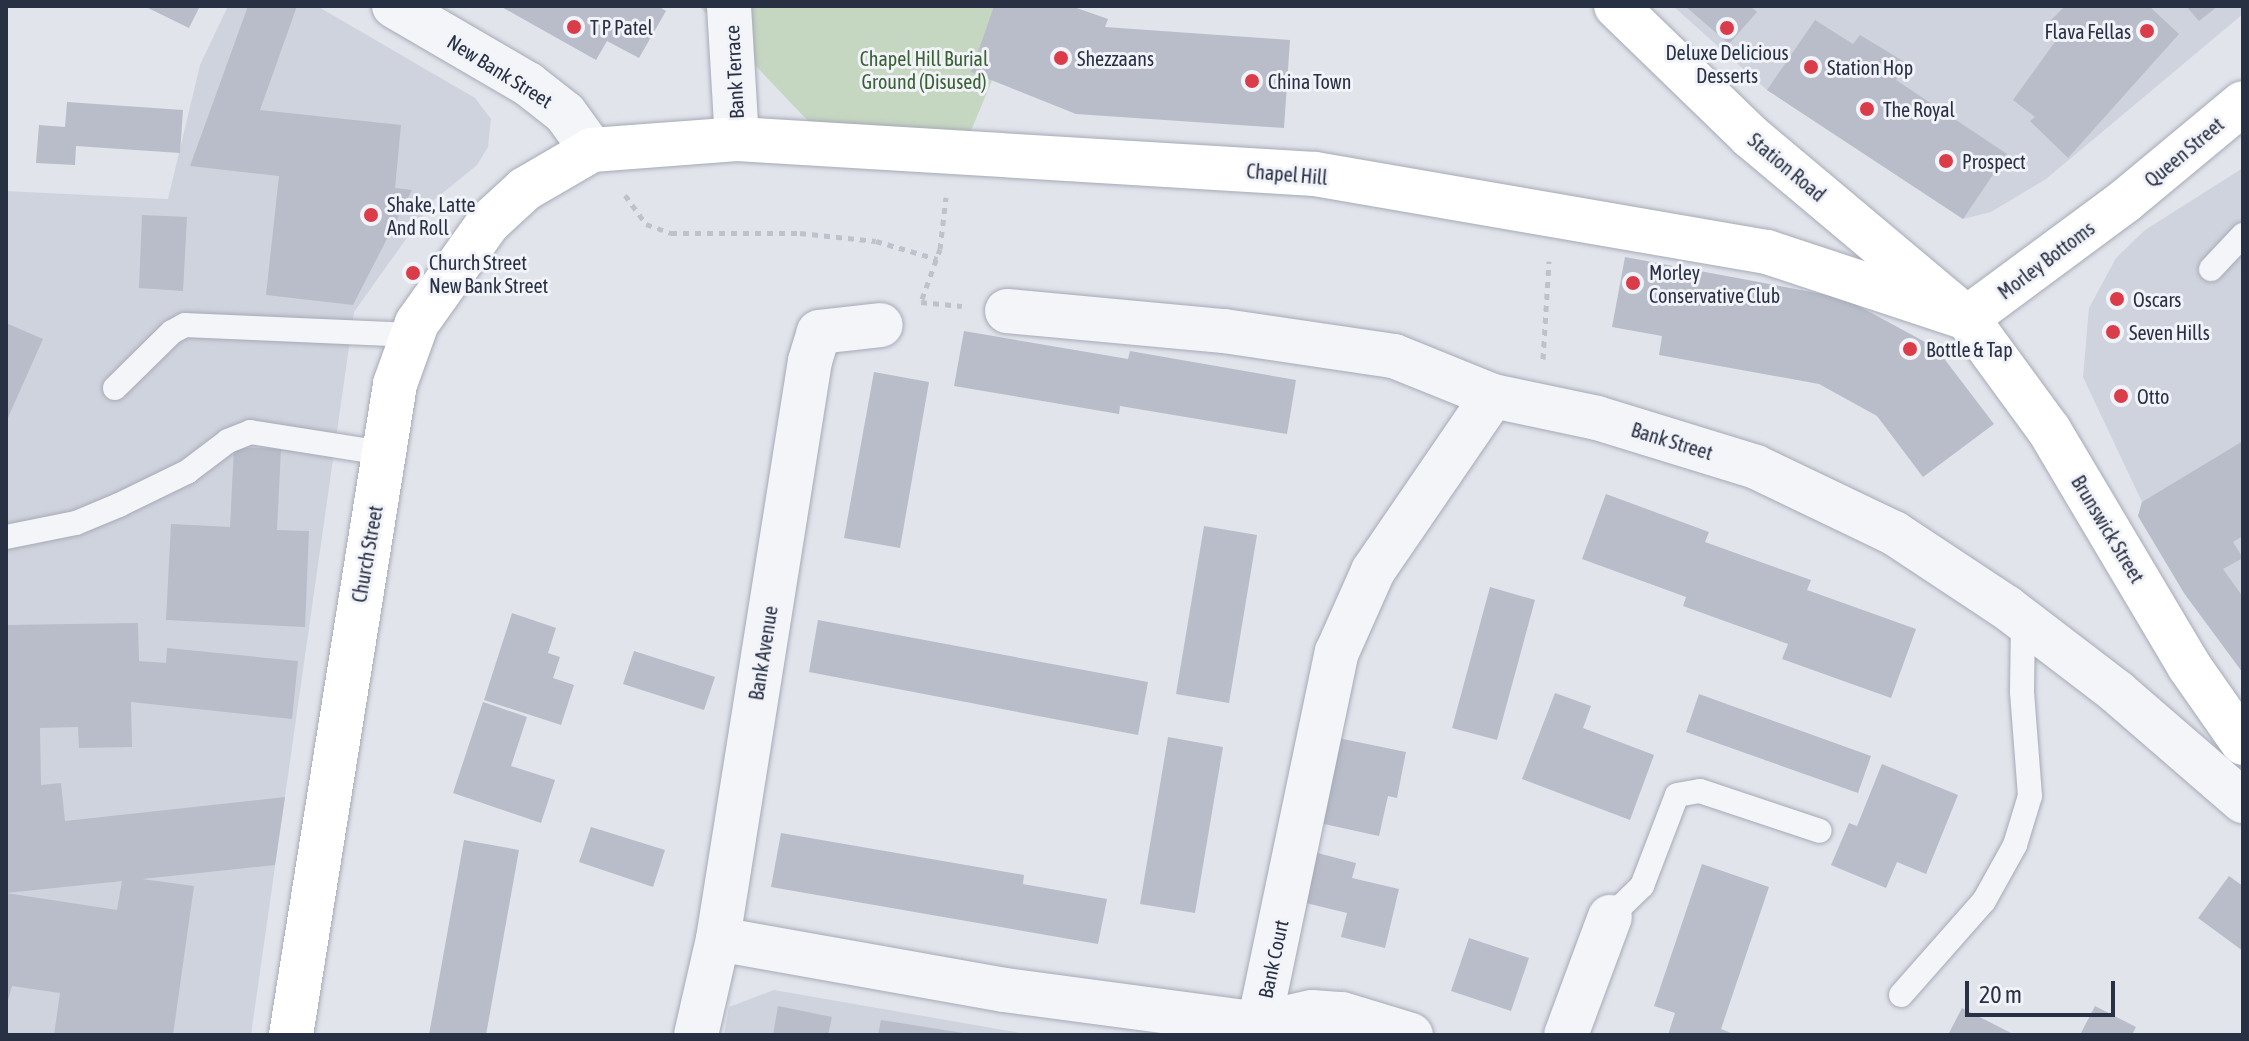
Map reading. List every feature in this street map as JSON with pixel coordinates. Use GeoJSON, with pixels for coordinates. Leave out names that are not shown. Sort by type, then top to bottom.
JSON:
{"type":"FeatureCollection","features":[{"type":"Feature","properties":{"kind":"main road","name":"Station Road"},"geometry":{"type":"LineString","coordinates":[[1616,6],[1750,136],[1967,318]]}},
{"type":"Feature","properties":{"kind":"main road","name":"Queen Street"},"geometry":{"type":"LineString","coordinates":[[2125,201],[2243,103]]}},
{"type":"Feature","properties":{"kind":"main road","name":"Chapel Hill"},"geometry":{"type":"LineString","coordinates":[[592,150],[737,139],[1315,174],[1767,252],[1967,318]]}},
{"type":"Feature","properties":{"kind":"main road","name":"Church Street"},"geometry":{"type":"LineString","coordinates":[[291,1035],[395,384],[413,335],[454,264],[488,223],[525,189],[592,150]]}},
{"type":"Feature","properties":{"kind":"main road","name":"Morley Bottoms"},"geometry":{"type":"LineString","coordinates":[[1967,318],[2125,201]]}},
{"type":"Feature","properties":{"kind":"main road","name":"Brunswick Street"},"geometry":{"type":"LineString","coordinates":[[1967,318],[2049,430],[2189,666],[2243,743]]}},
{"type":"Feature","properties":{"kind":"street","name":"New Bank Street"},"geometry":{"type":"LineString","coordinates":[[394,6],[528,84],[565,113],[592,150]]}},
{"type":"Feature","properties":{"kind":"street","name":"Bank Terrace"},"geometry":{"type":"LineString","coordinates":[[729,6],[737,139]]}},
{"type":"Feature","properties":{"kind":"street","name":"Bank Street"},"geometry":{"type":"LineString","coordinates":[[1007,311],[1239,332],[1394,356],[1493,396],[1597,418],[1756,467],[1828,498],[1894,533],[2023,620],[2117,692],[2243,801]]}},
{"type":"Feature","properties":{"kind":"street","name":"Bank Avenue"},"geometry":{"type":"LineString","coordinates":[[696,1035],[718,939],[810,361],[819,332],[881,325]]}},
{"type":"Feature","properties":{"kind":"street","name":"Bank Court"},"geometry":{"type":"LineString","coordinates":[[718,939],[1005,990],[1259,1024],[1337,652],[1373,571],[1493,396]]}},
{"type":"Feature","properties":{"kind":"street"},"geometry":{"type":"LineString","coordinates":[[1566,1035],[1610,917]]}},
{"type":"Feature","properties":{"kind":"street"},"geometry":{"type":"LineString","coordinates":[[1259,1024],[1312,1012],[1342,1014],[1411,1035]]}},
{"type":"Feature","properties":{"kind":"lane"},"geometry":{"type":"LineString","coordinates":[[2211,269],[2243,235]]}},
{"type":"Feature","properties":{"kind":"lane"},"geometry":{"type":"LineString","coordinates":[[115,388],[172,332],[185,325],[413,335]]}},
{"type":"Feature","properties":{"kind":"lane"},"geometry":{"type":"LineString","coordinates":[[6,537],[76,523],[119,505],[187,472],[228,441],[250,432],[383,453]]}},
{"type":"Feature","properties":{"kind":"lane"},"geometry":{"type":"LineString","coordinates":[[1901,995],[1984,901],[2015,845],[2026,809],[2030,748],[2022,692],[2023,620]]}},
{"type":"Feature","properties":{"kind":"lane"},"geometry":{"type":"LineString","coordinates":[[1610,917],[1642,886],[1677,795],[1700,791],[1820,831]]}},
{"type":"Feature","properties":{"kind":"path"},"geometry":{"type":"LineString","coordinates":[[592,150],[646,224],[671,233],[800,233],[876,241],[937,259],[951,152]]}},
{"type":"Feature","properties":{"kind":"path"},"geometry":{"type":"LineString","coordinates":[[1541,407],[1551,216]]}},
{"type":"Feature","properties":{"kind":"shaded area"},"geometry":{"type":"Polygon","coordinates":[[[228,6],[317,6],[475,98],[491,119],[488,147],[477,165],[434,200],[354,312],[251,1035],[6,1035],[6,191],[168,199],[200,65],[228,6]]]}},
{"type":"Feature","properties":{"kind":"shaded area"},"geometry":{"type":"Polygon","coordinates":[[[1673,6],[2243,6],[2243,14],[2046,179],[1991,212],[1963,219],[1767,90],[1673,6]]]}},
{"type":"Feature","properties":{"kind":"shaded area"},"geometry":{"type":"Polygon","coordinates":[[[2243,168],[2243,673],[2184,593],[2138,516],[2142,502],[2083,377],[2089,308],[2116,258],[2145,230],[2243,168]]]}},
{"type":"Feature","properties":{"kind":"shaded area"},"geometry":{"type":"Polygon","coordinates":[[[774,990],[1032,1035],[724,1035],[729,1007],[774,990]]]}},
{"type":"Feature","properties":{"kind":"green space","name":"Chapel Hill Burial Ground (Disused)"},"geometry":{"type":"Polygon","coordinates":[[[699,6],[1023,6],[968,138],[810,123],[699,6]]]}},
{"type":"Feature","properties":{"kind":"building"},"geometry":{"type":"Polygon","coordinates":[[[144,6],[200,6],[189,28],[144,6]]]}},
{"type":"Feature","properties":{"kind":"building"},"geometry":{"type":"Polygon","coordinates":[[[248,6],[297,6],[260,110],[401,125],[395,188],[412,190],[353,305],[266,295],[279,176],[190,166],[248,6]]]}},
{"type":"Feature","properties":{"kind":"building"},"geometry":{"type":"Polygon","coordinates":[[[500,6],[658,6],[666,11],[639,58],[607,41],[596,60],[500,6]]]}},
{"type":"Feature","properties":{"kind":"building"},"geometry":{"type":"Polygon","coordinates":[[[994,6],[1071,6],[1108,19],[1105,27],[1290,40],[1284,128],[1076,114],[971,72],[994,6]]]}},
{"type":"Feature","properties":{"kind":"building","name":"Deluxe Delicious Desserts"},"geometry":{"type":"Polygon","coordinates":[[[1685,6],[1750,6],[1757,12],[1729,44],[1685,6]]]}},
{"type":"Feature","properties":{"kind":"building"},"geometry":{"type":"Polygon","coordinates":[[[2065,6],[2149,6],[2179,34],[2068,158],[2030,121],[2035,117],[2013,100],[2062,32],[2051,20],[2065,6]]]}},
{"type":"Feature","properties":{"kind":"building"},"geometry":{"type":"Polygon","coordinates":[[[2186,6],[2218,6],[2199,21],[2186,6]]]}},
{"type":"Feature","properties":{"kind":"building"},"geometry":{"type":"Polygon","coordinates":[[[1815,20],[1853,44],[1860,35],[1908,64],[1896,80],[2007,154],[1963,219],[1767,90],[1815,20]]]}},
{"type":"Feature","properties":{"kind":"building"},"geometry":{"type":"Polygon","coordinates":[[[67,102],[183,110],[180,153],[76,146],[75,165],[36,163],[39,125],[65,127],[67,102]]]}},
{"type":"Feature","properties":{"kind":"building"},"geometry":{"type":"Polygon","coordinates":[[[142,215],[187,217],[183,291],[139,288],[142,215]]]}},
{"type":"Feature","properties":{"kind":"building"},"geometry":{"type":"Polygon","coordinates":[[[1625,257],[1844,298],[1936,348],[1994,424],[1923,477],[1877,416],[1819,384],[1659,355],[1662,336],[1612,327],[1625,257]]]}},
{"type":"Feature","properties":{"kind":"building"},"geometry":{"type":"Polygon","coordinates":[[[6,323],[43,339],[6,422],[6,323]]]}},
{"type":"Feature","properties":{"kind":"building"},"geometry":{"type":"Polygon","coordinates":[[[964,331],[1128,359],[1130,351],[1296,380],[1287,434],[1120,406],[1119,414],[954,386],[964,331]]]}},
{"type":"Feature","properties":{"kind":"building"},"geometry":{"type":"Polygon","coordinates":[[[874,372],[929,382],[900,548],[844,538],[874,372]]]}},
{"type":"Feature","properties":{"kind":"building"},"geometry":{"type":"Polygon","coordinates":[[[2243,441],[2243,536],[2233,542],[2243,558],[2223,569],[2243,597],[2243,673],[2184,593],[2138,516],[2142,502],[2243,441]]]}},
{"type":"Feature","properties":{"kind":"building"},"geometry":{"type":"Polygon","coordinates":[[[234,447],[281,449],[277,530],[309,531],[305,627],[166,620],[171,524],[230,527],[234,447]]]}},
{"type":"Feature","properties":{"kind":"building"},"geometry":{"type":"Polygon","coordinates":[[[1606,494],[1709,532],[1705,542],[1811,580],[1807,590],[1916,629],[1891,698],[1782,659],[1788,644],[1683,606],[1686,597],[1582,559],[1606,494]]]}},
{"type":"Feature","properties":{"kind":"building"},"geometry":{"type":"Polygon","coordinates":[[[1204,526],[1257,535],[1229,703],[1176,694],[1204,526]]]}},
{"type":"Feature","properties":{"kind":"building"},"geometry":{"type":"Polygon","coordinates":[[[1490,587],[1535,600],[1497,740],[1452,728],[1490,587]]]}},
{"type":"Feature","properties":{"kind":"building"},"geometry":{"type":"Polygon","coordinates":[[[512,613],[556,628],[548,653],[560,657],[553,678],[574,685],[561,725],[484,700],[512,613]]]}},
{"type":"Feature","properties":{"kind":"building"},"geometry":{"type":"Polygon","coordinates":[[[818,620],[1148,682],[1138,735],[809,672],[818,620]]]}},
{"type":"Feature","properties":{"kind":"building"},"geometry":{"type":"Polygon","coordinates":[[[138,623],[139,661],[166,663],[167,648],[298,661],[292,719],[131,702],[132,747],[79,748],[78,727],[40,728],[41,785],[61,783],[65,821],[285,797],[275,865],[142,879],[194,886],[173,1035],[54,1035],[60,993],[12,986],[6,1007],[6,625],[138,623]],[[122,881],[6,893],[117,910],[122,881]]]}},
{"type":"Feature","properties":{"kind":"building"},"geometry":{"type":"Polygon","coordinates":[[[634,651],[715,677],[704,710],[623,684],[634,651]]]}},
{"type":"Feature","properties":{"kind":"building"},"geometry":{"type":"Polygon","coordinates":[[[1555,693],[1591,706],[1583,728],[1654,755],[1630,820],[1522,779],[1555,693]]]}},
{"type":"Feature","properties":{"kind":"building"},"geometry":{"type":"Polygon","coordinates":[[[1699,694],[1871,756],[1858,793],[1686,732],[1699,694]]]}},
{"type":"Feature","properties":{"kind":"building"},"geometry":{"type":"Polygon","coordinates":[[[483,702],[527,717],[511,766],[555,780],[541,823],[453,793],[483,702]]]}},
{"type":"Feature","properties":{"kind":"building"},"geometry":{"type":"Polygon","coordinates":[[[1168,737],[1223,747],[1195,913],[1140,904],[1168,737]]]}},
{"type":"Feature","properties":{"kind":"building"},"geometry":{"type":"Polygon","coordinates":[[[1338,738],[1406,752],[1397,798],[1388,796],[1379,836],[1315,822],[1338,738]]]}},
{"type":"Feature","properties":{"kind":"building"},"geometry":{"type":"Polygon","coordinates":[[[1882,764],[1958,795],[1926,874],[1897,862],[1886,888],[1831,865],[1849,823],[1857,826],[1882,764]]]}},
{"type":"Feature","properties":{"kind":"building"},"geometry":{"type":"Polygon","coordinates":[[[591,827],[665,850],[653,887],[579,862],[591,827]]]}},
{"type":"Feature","properties":{"kind":"building"},"geometry":{"type":"Polygon","coordinates":[[[781,833],[1024,875],[1023,884],[1107,899],[1098,944],[771,887],[781,833]]]}},
{"type":"Feature","properties":{"kind":"building"},"geometry":{"type":"Polygon","coordinates":[[[464,840],[519,850],[486,1035],[429,1035],[464,840]]]}},
{"type":"Feature","properties":{"kind":"building"},"geometry":{"type":"Polygon","coordinates":[[[1310,851],[1356,863],[1352,878],[1399,889],[1385,948],[1341,937],[1347,913],[1298,901],[1310,851]]]}},
{"type":"Feature","properties":{"kind":"building"},"geometry":{"type":"Polygon","coordinates":[[[1702,864],[1769,887],[1721,1029],[1736,1035],[1668,1035],[1675,1013],[1654,1006],[1702,864]]]}},
{"type":"Feature","properties":{"kind":"building"},"geometry":{"type":"Polygon","coordinates":[[[2229,876],[2243,886],[2243,951],[2198,918],[2229,876]]]}},
{"type":"Feature","properties":{"kind":"building"},"geometry":{"type":"Polygon","coordinates":[[[1469,938],[1529,958],[1511,1011],[1451,991],[1469,938]]]}},
{"type":"Feature","properties":{"kind":"building"},"geometry":{"type":"Polygon","coordinates":[[[778,1006],[832,1017],[828,1035],[773,1035],[778,1006]]]}},
{"type":"Feature","properties":{"kind":"building"},"geometry":{"type":"Polygon","coordinates":[[[2095,1006],[2136,1027],[2132,1035],[2080,1035],[2095,1006]]]}},
{"type":"Feature","properties":{"kind":"building"},"geometry":{"type":"Polygon","coordinates":[[[1962,1008],[2015,1035],[1948,1035],[1962,1008]]]}},
{"type":"Feature","properties":{"kind":"building"},"geometry":{"type":"Polygon","coordinates":[[[881,1020],[963,1033],[963,1035],[878,1035],[881,1020]]]}},
{"type":"Feature","properties":{"kind":"place","name":"T P Patel"},"geometry":{"type":"Point","coordinates":[574,27]}},
{"type":"Feature","properties":{"kind":"place","name":"Deluxe Delicious Desserts"},"geometry":{"type":"Point","coordinates":[1727,28]}},
{"type":"Feature","properties":{"kind":"place","name":"Flava Fellas"},"geometry":{"type":"Point","coordinates":[2147,31]}},
{"type":"Feature","properties":{"kind":"place","name":"Shezzaans"},"geometry":{"type":"Point","coordinates":[1061,58]}},
{"type":"Feature","properties":{"kind":"place","name":"Station Hop"},"geometry":{"type":"Point","coordinates":[1811,67]}},
{"type":"Feature","properties":{"kind":"place","name":"China Town"},"geometry":{"type":"Point","coordinates":[1252,81]}},
{"type":"Feature","properties":{"kind":"place","name":"The Royal"},"geometry":{"type":"Point","coordinates":[1867,109]}},
{"type":"Feature","properties":{"kind":"place","name":"Prospect"},"geometry":{"type":"Point","coordinates":[1946,161]}},
{"type":"Feature","properties":{"kind":"place","name":"Shake, Latte And Roll"},"geometry":{"type":"Point","coordinates":[371,215]}},
{"type":"Feature","properties":{"kind":"place","name":"Church Street New Bank Street"},"geometry":{"type":"Point","coordinates":[413,273]}},
{"type":"Feature","properties":{"kind":"place","name":"Morley Conservative Club"},"geometry":{"type":"Point","coordinates":[1633,283]}},
{"type":"Feature","properties":{"kind":"place","name":"Oscars"},"geometry":{"type":"Point","coordinates":[2117,299]}},
{"type":"Feature","properties":{"kind":"place","name":"Seven Hills"},"geometry":{"type":"Point","coordinates":[2113,332]}},
{"type":"Feature","properties":{"kind":"place","name":"Bottle & Tap"},"geometry":{"type":"Point","coordinates":[1910,349]}},
{"type":"Feature","properties":{"kind":"place","name":"Otto"},"geometry":{"type":"Point","coordinates":[2121,396]}}]}
